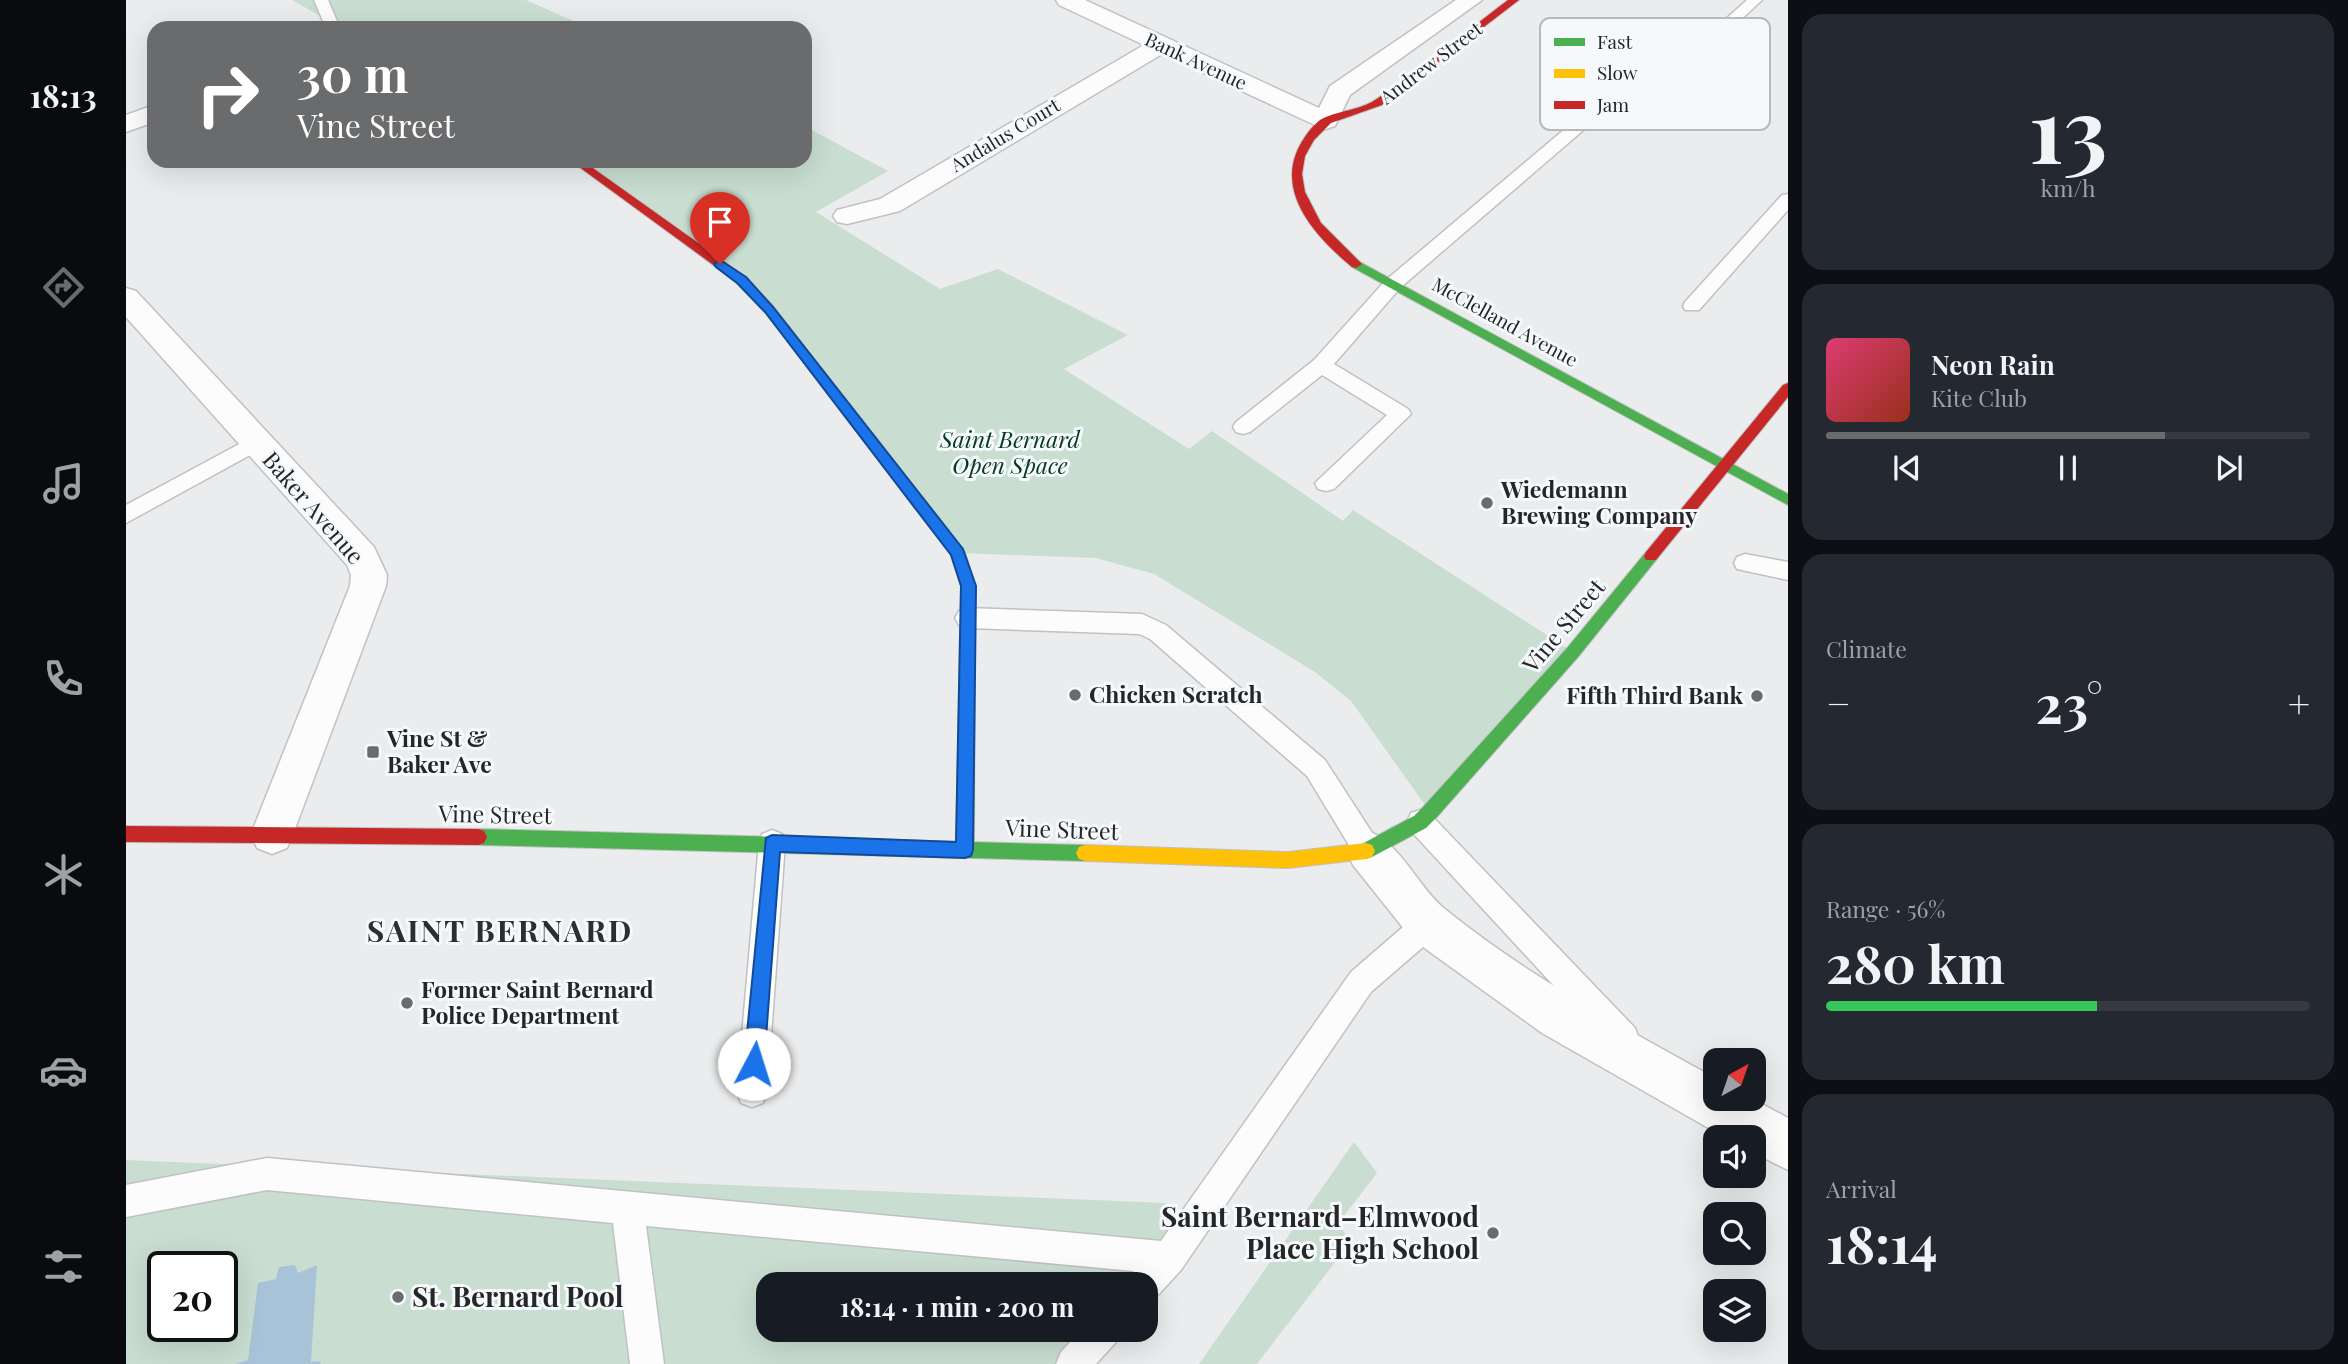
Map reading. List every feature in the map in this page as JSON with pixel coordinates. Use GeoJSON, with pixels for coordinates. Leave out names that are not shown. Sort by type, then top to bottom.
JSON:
{"type":"FeatureCollection","features":[{"type":"Feature","properties":{"kind":"street","name":"Bank Avenue"},"geometry":{"type":"LineString","coordinates":[[1067,0],[1326,121]]}},
{"type":"Feature","properties":{"kind":"street","name":"Andrew Street"},"geometry":{"type":"LineString","coordinates":[[1326,121],[1339,91],[1471,0]]}},
{"type":"Feature","properties":{"kind":"street","name":"Andrew Street"},"geometry":{"type":"LineString","coordinates":[[1326,121],[1374,106],[1514,0]]}},
{"type":"Feature","properties":{"kind":"street","name":"Andalus Court"},"geometry":{"type":"LineString","coordinates":[[847,216],[890,205],[1160,45]]}},
{"type":"Feature","properties":{"kind":"street"},"geometry":{"type":"LineString","coordinates":[[126,124],[147,116]]}},
{"type":"Feature","properties":{"kind":"street","name":"McClelland Avenue"},"geometry":{"type":"LineString","coordinates":[[1326,121],[1302,148],[1297,167],[1300,197],[1307,214],[1327,239],[1355,263],[1788,500]]}},
{"type":"Feature","properties":{"kind":"street"},"geometry":{"type":"LineString","coordinates":[[586,168],[742,280],[769,309],[958,553],[968,586],[965,850]]}},
{"type":"Feature","properties":{"kind":"street","name":"Baker Avenue"},"geometry":{"type":"LineString","coordinates":[[126,299],[361,557],[369,575],[368,586],[271,834]]}},
{"type":"Feature","properties":{"kind":"street","name":"Vine Street"},"geometry":{"type":"LineString","coordinates":[[126,834],[271,834],[772,844],[1288,860],[1368,851],[1420,822],[1573,652],[1788,388]]}},
{"type":"Feature","properties":{"kind":"street"},"geometry":{"type":"LineString","coordinates":[[1368,851],[1428,924],[1558,1017],[1788,1145]]}},
{"type":"Feature","properties":{"kind":"lane"},"geometry":{"type":"LineString","coordinates":[[321,0],[330,21]]}},
{"type":"Feature","properties":{"kind":"lane"},"geometry":{"type":"LineString","coordinates":[[1735,18],[1755,0]]}},
{"type":"Feature","properties":{"kind":"lane"},"geometry":{"type":"LineString","coordinates":[[1243,427],[1321,365],[1393,284],[1573,130]]}},
{"type":"Feature","properties":{"kind":"lane"},"geometry":{"type":"LineString","coordinates":[[1692,306],[1788,198]]}},
{"type":"Feature","properties":{"kind":"lane"},"geometry":{"type":"LineString","coordinates":[[1321,365],[1401,414],[1326,483]]}},
{"type":"Feature","properties":{"kind":"lane"},"geometry":{"type":"LineString","coordinates":[[126,515],[256,443]]}},
{"type":"Feature","properties":{"kind":"lane"},"geometry":{"type":"LineString","coordinates":[[1745,563],[1788,572]]}},
{"type":"Feature","properties":{"kind":"lane"},"geometry":{"type":"LineString","coordinates":[[967,618],[1142,624],[1158,632],[1317,768],[1368,851]]}},
{"type":"Feature","properties":{"kind":"lane"},"geometry":{"type":"LineString","coordinates":[[1420,822],[1650,1068]]}},
{"type":"Feature","properties":{"kind":"lane"},"geometry":{"type":"LineString","coordinates":[[752,1092],[772,844]]}},
{"type":"Feature","properties":{"kind":"lane"},"geometry":{"type":"LineString","coordinates":[[1156,1272],[1169,1258],[1361,982],[1428,924]]}},
{"type":"Feature","properties":{"kind":"lane"},"geometry":{"type":"LineString","coordinates":[[126,1201],[267,1174],[1169,1258]]}},
{"type":"Feature","properties":{"kind":"lane"},"geometry":{"type":"LineString","coordinates":[[627,1208],[647,1364]]}},
{"type":"Feature","properties":{"kind":"lane"},"geometry":{"type":"LineString","coordinates":[[1073,1364],[1093,1342]]}},
{"type":"Feature","properties":{"kind":"green space"},"geometry":{"type":"Polygon","coordinates":[[[292,0],[526,0],[573,21],[329,21],[292,0]]]}},
{"type":"Feature","properties":{"kind":"green space","name":"Saint Bernard Open Space"},"geometry":{"type":"Polygon","coordinates":[[[812,130],[888,171],[816,212],[940,289],[998,269],[1128,335],[1064,369],[1189,449],[1212,431],[1343,521],[1353,510],[1573,652],[1430,812],[1351,701],[1315,672],[1154,574],[1096,558],[958,553],[769,309],[585,168],[812,168],[812,130]]]}},
{"type":"Feature","properties":{"kind":"green space"},"geometry":{"type":"Polygon","coordinates":[[[1354,1142],[1377,1173],[1337,1225],[1352,1240],[1257,1364],[1199,1364],[1354,1142]]]}},
{"type":"Feature","properties":{"kind":"green space"},"geometry":{"type":"Polygon","coordinates":[[[126,1160],[1166,1203],[1169,1258],[1156,1272],[756,1272],[756,1342],[1093,1342],[1074,1364],[126,1364],[126,1160]]]}},
{"type":"Feature","properties":{"kind":"water"},"geometry":{"type":"Polygon","coordinates":[[[295,1265],[298,1273],[317,1265],[311,1362],[319,1361],[321,1364],[236,1364],[248,1360],[258,1283],[276,1279],[279,1267],[295,1265]]]}},
{"type":"Feature","properties":{"kind":"traffic: fast"},"geometry":{"type":"LineString","coordinates":[[1356,264],[1788,500]]}},
{"type":"Feature","properties":{"kind":"traffic: fast"},"geometry":{"type":"LineString","coordinates":[[1366,851],[1420,822],[1430,812],[1573,652],[1651,556]]}},
{"type":"Feature","properties":{"kind":"traffic: fast"},"geometry":{"type":"LineString","coordinates":[[478,837],[1085,853]]}},
{"type":"Feature","properties":{"kind":"traffic: slow"},"geometry":{"type":"LineString","coordinates":[[937,526],[958,553],[968,586],[965,850]]}},
{"type":"Feature","properties":{"kind":"traffic: slow"},"geometry":{"type":"LineString","coordinates":[[1085,853],[1288,860],[1366,851]]}},
{"type":"Feature","properties":{"kind":"traffic: jam"},"geometry":{"type":"LineString","coordinates":[[1356,264],[1342,253],[1317,225],[1299,192],[1297,174],[1300,156],[1309,139],[1327,121],[1378,103],[1514,0]]}},
{"type":"Feature","properties":{"kind":"traffic: jam"},"geometry":{"type":"LineString","coordinates":[[586,168],[742,280],[769,309],[937,526]]}},
{"type":"Feature","properties":{"kind":"traffic: jam"},"geometry":{"type":"LineString","coordinates":[[1651,556],[1788,388]]}},
{"type":"Feature","properties":{"kind":"traffic: jam"},"geometry":{"type":"LineString","coordinates":[[126,834],[478,837]]}},
{"type":"Feature","properties":{"kind":"place","name":"Wiedemann Brewing Company"},"geometry":{"type":"Point","coordinates":[1487,503]}},
{"type":"Feature","properties":{"kind":"place","name":"Chicken Scratch"},"geometry":{"type":"Point","coordinates":[1075,695]}},
{"type":"Feature","properties":{"kind":"place","name":"Fifth Third Bank"},"geometry":{"type":"Point","coordinates":[1757,696]}},
{"type":"Feature","properties":{"kind":"place","name":"Vine St & Baker Ave"},"geometry":{"type":"Point","coordinates":[373,752]}},
{"type":"Feature","properties":{"kind":"place","name":"Former Saint Bernard Police Department"},"geometry":{"type":"Point","coordinates":[407,1003]}},
{"type":"Feature","properties":{"kind":"place","name":"Saint Bernard–Elmwood Place High School"},"geometry":{"type":"Point","coordinates":[1493,1233]}},
{"type":"Feature","properties":{"kind":"place","name":"St. Bernard Pool"},"geometry":{"type":"Point","coordinates":[398,1297]}},
{"type":"Feature","properties":{"kind":"district","name":"SAINT BERNARD"},"geometry":{"type":"Point","coordinates":[500,932]}},
{"type":"Feature","properties":{"kind":"route"},"geometry":{"type":"LineString","coordinates":[[720,264],[742,280],[769,309],[958,553],[968,586],[965,850],[772,844],[754,1064]]}}]}
